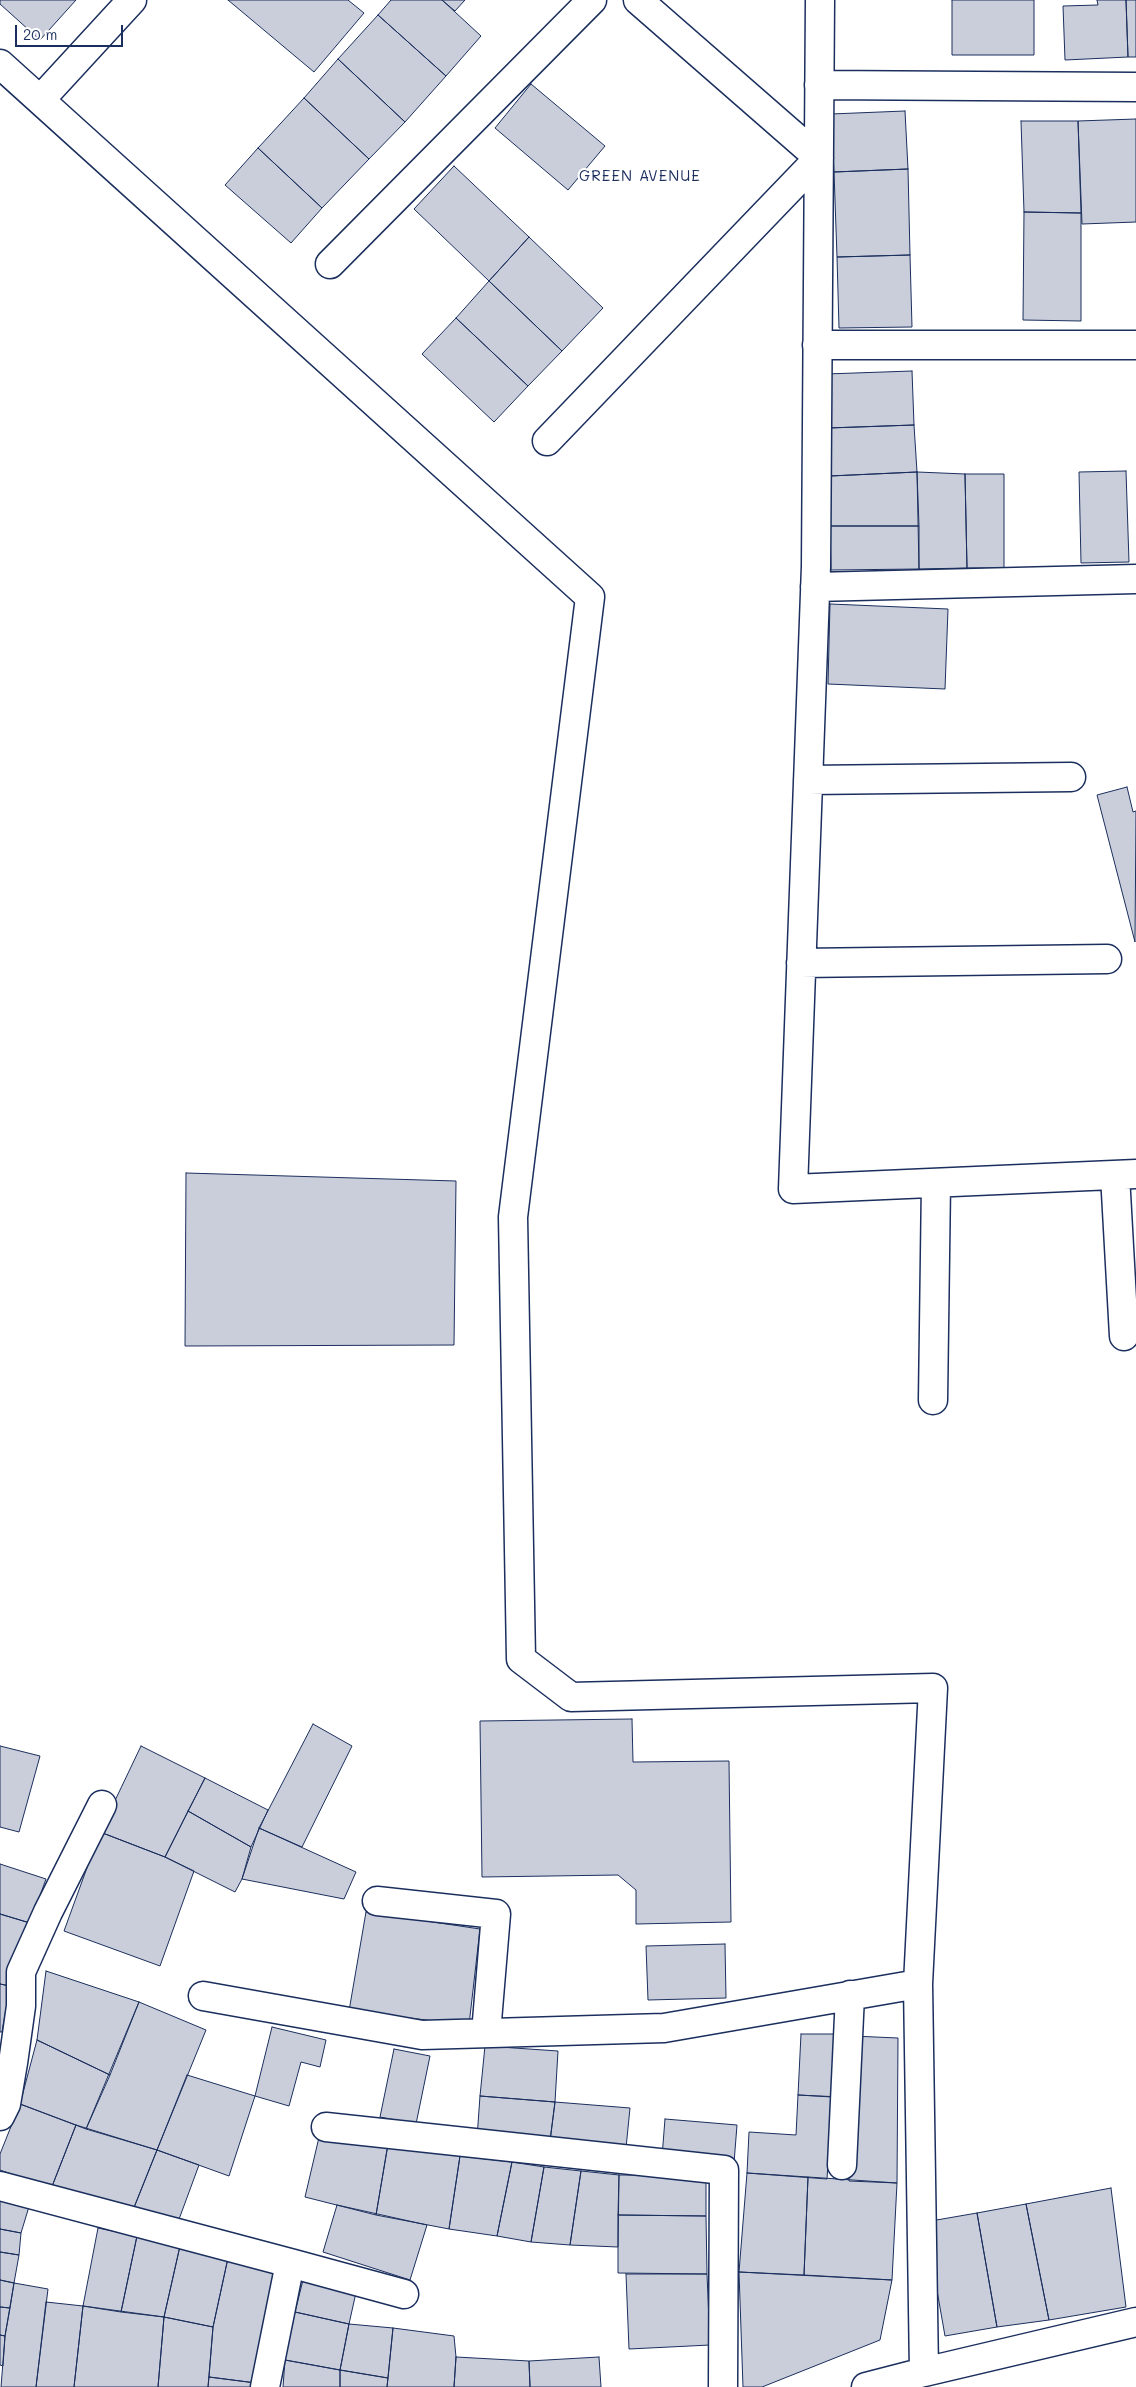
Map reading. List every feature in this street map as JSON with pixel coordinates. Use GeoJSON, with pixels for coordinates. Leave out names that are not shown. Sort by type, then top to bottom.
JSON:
{"type":"FeatureCollection","features":[{"type":"Feature","properties":{"kind":"street"},"geometry":{"type":"LineString","coordinates":[[40,100],[132,0]]}},
{"type":"Feature","properties":{"kind":"street"},"geometry":{"type":"LineString","coordinates":[[330,264],[592,0]]}},
{"type":"Feature","properties":{"kind":"street"},"geometry":{"type":"LineString","coordinates":[[638,0],[819,158]]}},
{"type":"Feature","properties":{"kind":"street"},"geometry":{"type":"LineString","coordinates":[[820,0],[815,587],[793,1189],[1125,1174],[1124,1336]]}},
{"type":"Feature","properties":{"kind":"street"},"geometry":{"type":"LineString","coordinates":[[0,64],[590,597],[513,1217],[521,1659],[571,1697],[934,1688],[918,1984],[924,2372]]}},
{"type":"Feature","properties":{"kind":"street"},"geometry":{"type":"LineString","coordinates":[[819,84],[1136,87]]}},
{"type":"Feature","properties":{"kind":"street"},"geometry":{"type":"LineString","coordinates":[[547,441],[819,158]]}},
{"type":"Feature","properties":{"kind":"street"},"geometry":{"type":"LineString","coordinates":[[818,345],[1136,346]]}},
{"type":"Feature","properties":{"kind":"street"},"geometry":{"type":"LineString","coordinates":[[815,587],[1136,579]]}},
{"type":"Feature","properties":{"kind":"street"},"geometry":{"type":"LineString","coordinates":[[808,780],[1070,777]]}},
{"type":"Feature","properties":{"kind":"street"},"geometry":{"type":"LineString","coordinates":[[801,963],[1107,959]]}},
{"type":"Feature","properties":{"kind":"street"},"geometry":{"type":"LineString","coordinates":[[933,1400],[936,1183]]}},
{"type":"Feature","properties":{"kind":"street"},"geometry":{"type":"LineString","coordinates":[[0,2116],[6,2104],[14,2063],[21,2006],[21,1972],[48,1912],[102,1805]]}},
{"type":"Feature","properties":{"kind":"street"},"geometry":{"type":"LineString","coordinates":[[377,1901],[496,1914],[486,2033]]}},
{"type":"Feature","properties":{"kind":"street"},"geometry":{"type":"LineString","coordinates":[[203,1996],[422,2035],[664,2028],[918,1984]]}},
{"type":"Feature","properties":{"kind":"street"},"geometry":{"type":"LineString","coordinates":[[842,2165],[850,1996]]}},
{"type":"Feature","properties":{"kind":"street"},"geometry":{"type":"LineString","coordinates":[[326,2126],[724,2170],[723,2387]]}},
{"type":"Feature","properties":{"kind":"street"},"geometry":{"type":"LineString","coordinates":[[0,2186],[404,2294]]}},
{"type":"Feature","properties":{"kind":"street"},"geometry":{"type":"LineString","coordinates":[[265,2387],[290,2263]]}},
{"type":"Feature","properties":{"kind":"street"},"geometry":{"type":"LineString","coordinates":[[866,2387],[1136,2322]]}},
{"type":"Feature","properties":{"kind":"building"},"geometry":{"type":"Polygon","coordinates":[[[0,0],[76,0],[40,40],[0,4],[0,0]]]}},
{"type":"Feature","properties":{"kind":"building"},"geometry":{"type":"Polygon","coordinates":[[[228,0],[348,0],[364,13],[314,72],[228,0]]]}},
{"type":"Feature","properties":{"kind":"building"},"geometry":{"type":"Polygon","coordinates":[[[391,0],[442,0],[481,36],[446,76],[378,15],[391,0]]]}},
{"type":"Feature","properties":{"kind":"building"},"geometry":{"type":"Polygon","coordinates":[[[442,0],[465,0],[455,11],[442,0]]]}},
{"type":"Feature","properties":{"kind":"building"},"geometry":{"type":"Polygon","coordinates":[[[952,0],[1034,0],[1034,55],[952,55],[952,0]]]}},
{"type":"Feature","properties":{"kind":"building"},"geometry":{"type":"Polygon","coordinates":[[[1097,0],[1126,0],[1128,57],[1065,60],[1063,6],[1098,5],[1097,0]]]}},
{"type":"Feature","properties":{"kind":"building"},"geometry":{"type":"Polygon","coordinates":[[[1126,0],[1136,0],[1136,57],[1128,57],[1126,0]]]}},
{"type":"Feature","properties":{"kind":"building"},"geometry":{"type":"Polygon","coordinates":[[[378,15],[446,76],[405,122],[338,59],[378,15]]]}},
{"type":"Feature","properties":{"kind":"building"},"geometry":{"type":"Polygon","coordinates":[[[338,59],[405,122],[369,159],[304,98],[338,59]]]}},
{"type":"Feature","properties":{"kind":"building"},"geometry":{"type":"Polygon","coordinates":[[[531,84],[605,146],[568,190],[495,128],[531,84]]]}},
{"type":"Feature","properties":{"kind":"building"},"geometry":{"type":"Polygon","coordinates":[[[304,98],[369,159],[322,208],[258,148],[304,98]]]}},
{"type":"Feature","properties":{"kind":"building"},"geometry":{"type":"Polygon","coordinates":[[[905,111],[908,169],[834,172],[831,114],[905,111]]]}},
{"type":"Feature","properties":{"kind":"building"},"geometry":{"type":"Polygon","coordinates":[[[1136,119],[1136,222],[1082,224],[1078,121],[1136,119]]]}},
{"type":"Feature","properties":{"kind":"building"},"geometry":{"type":"Polygon","coordinates":[[[1021,121],[1078,121],[1081,213],[1024,212],[1021,121]]]}},
{"type":"Feature","properties":{"kind":"building"},"geometry":{"type":"Polygon","coordinates":[[[258,148],[322,208],[291,243],[225,185],[258,148]]]}},
{"type":"Feature","properties":{"kind":"building"},"geometry":{"type":"Polygon","coordinates":[[[454,166],[529,237],[489,281],[414,209],[454,166]]]}},
{"type":"Feature","properties":{"kind":"building"},"geometry":{"type":"Polygon","coordinates":[[[908,169],[910,255],[837,257],[834,172],[908,169]]]}},
{"type":"Feature","properties":{"kind":"building"},"geometry":{"type":"Polygon","coordinates":[[[1024,212],[1081,213],[1081,321],[1023,320],[1024,212]]]}},
{"type":"Feature","properties":{"kind":"building"},"geometry":{"type":"Polygon","coordinates":[[[529,237],[603,308],[562,351],[489,281],[529,237]]]}},
{"type":"Feature","properties":{"kind":"building"},"geometry":{"type":"Polygon","coordinates":[[[910,255],[912,327],[839,328],[837,257],[910,255]]]}},
{"type":"Feature","properties":{"kind":"building"},"geometry":{"type":"Polygon","coordinates":[[[489,281],[562,351],[528,386],[456,318],[489,281]]]}},
{"type":"Feature","properties":{"kind":"building"},"geometry":{"type":"Polygon","coordinates":[[[456,318],[528,386],[494,422],[422,354],[456,318]]]}},
{"type":"Feature","properties":{"kind":"building"},"geometry":{"type":"Polygon","coordinates":[[[912,371],[914,425],[828,428],[826,374],[912,371]]]}},
{"type":"Feature","properties":{"kind":"building"},"geometry":{"type":"Polygon","coordinates":[[[914,425],[917,472],[830,476],[828,428],[914,425]]]}},
{"type":"Feature","properties":{"kind":"building"},"geometry":{"type":"Polygon","coordinates":[[[1126,471],[1129,562],[1081,563],[1079,472],[1126,471]]]}},
{"type":"Feature","properties":{"kind":"building"},"geometry":{"type":"Polygon","coordinates":[[[917,472],[965,474],[967,568],[919,569],[917,472]]]}},
{"type":"Feature","properties":{"kind":"building"},"geometry":{"type":"Polygon","coordinates":[[[917,472],[919,526],[830,526],[830,476],[917,472]]]}},
{"type":"Feature","properties":{"kind":"building"},"geometry":{"type":"Polygon","coordinates":[[[965,474],[1004,474],[1004,568],[967,568],[965,474]]]}},
{"type":"Feature","properties":{"kind":"building"},"geometry":{"type":"Polygon","coordinates":[[[830,526],[919,526],[919,569],[831,570],[830,526]]]}},
{"type":"Feature","properties":{"kind":"building"},"geometry":{"type":"Polygon","coordinates":[[[830,604],[948,609],[945,689],[828,684],[830,604]]]}},
{"type":"Feature","properties":{"kind":"building"},"geometry":{"type":"Polygon","coordinates":[[[1127,787],[1133,812],[1136,811],[1135,942],[1097,795],[1127,787]]]}},
{"type":"Feature","properties":{"kind":"building"},"geometry":{"type":"Polygon","coordinates":[[[186,1173],[456,1181],[454,1345],[185,1346],[186,1173]]]}},
{"type":"Feature","properties":{"kind":"building"},"geometry":{"type":"Polygon","coordinates":[[[632,1719],[633,1762],[729,1761],[731,1922],[636,1924],[636,1890],[618,1875],[482,1877],[480,1721],[632,1719]]]}},
{"type":"Feature","properties":{"kind":"building"},"geometry":{"type":"Polygon","coordinates":[[[313,1724],[352,1746],[302,1847],[259,1828],[313,1724]]]}},
{"type":"Feature","properties":{"kind":"building"},"geometry":{"type":"Polygon","coordinates":[[[0,1746],[40,1756],[19,1832],[0,1827],[0,1746]]]}},
{"type":"Feature","properties":{"kind":"building"},"geometry":{"type":"Polygon","coordinates":[[[141,1746],[205,1778],[165,1857],[100,1832],[141,1746]]]}},
{"type":"Feature","properties":{"kind":"building"},"geometry":{"type":"Polygon","coordinates":[[[205,1778],[268,1810],[251,1847],[188,1811],[205,1778]]]}},
{"type":"Feature","properties":{"kind":"building"},"geometry":{"type":"Polygon","coordinates":[[[188,1811],[251,1847],[242,1879],[235,1892],[165,1857],[188,1811]]]}},
{"type":"Feature","properties":{"kind":"building"},"geometry":{"type":"Polygon","coordinates":[[[259,1828],[356,1872],[344,1899],[242,1879],[259,1828]]]}},
{"type":"Feature","properties":{"kind":"building"},"geometry":{"type":"Polygon","coordinates":[[[100,1832],[165,1857],[194,1871],[160,1966],[64,1931],[100,1832]]]}},
{"type":"Feature","properties":{"kind":"building"},"geometry":{"type":"Polygon","coordinates":[[[0,1864],[46,1879],[30,1923],[0,1914],[0,1864]]]}},
{"type":"Feature","properties":{"kind":"building"},"geometry":{"type":"Polygon","coordinates":[[[366,1912],[480,1929],[469,2025],[349,2011],[366,1912]]]}},
{"type":"Feature","properties":{"kind":"building"},"geometry":{"type":"Polygon","coordinates":[[[0,1914],[30,1923],[10,1986],[0,1984],[0,1914]]]}},
{"type":"Feature","properties":{"kind":"building"},"geometry":{"type":"Polygon","coordinates":[[[725,1944],[726,1998],[648,2000],[646,1946],[725,1944]]]}},
{"type":"Feature","properties":{"kind":"building"},"geometry":{"type":"Polygon","coordinates":[[[46,1971],[139,2002],[110,2075],[37,2040],[46,1971]]]}},
{"type":"Feature","properties":{"kind":"building"},"geometry":{"type":"Polygon","coordinates":[[[0,1984],[10,1986],[2,2032],[0,2032],[0,1984]]]}},
{"type":"Feature","properties":{"kind":"building"},"geometry":{"type":"Polygon","coordinates":[[[139,2002],[206,2030],[157,2150],[86,2129],[139,2002]]]}},
{"type":"Feature","properties":{"kind":"building"},"geometry":{"type":"Polygon","coordinates":[[[272,2027],[326,2040],[320,2067],[301,2062],[289,2106],[255,2096],[272,2027]]]}},
{"type":"Feature","properties":{"kind":"building"},"geometry":{"type":"Polygon","coordinates":[[[801,2034],[842,2034],[841,2097],[798,2095],[801,2034]]]}},
{"type":"Feature","properties":{"kind":"building"},"geometry":{"type":"Polygon","coordinates":[[[852,2036],[898,2038],[897,2183],[849,2181],[852,2036]]]}},
{"type":"Feature","properties":{"kind":"building"},"geometry":{"type":"Polygon","coordinates":[[[37,2040],[110,2075],[86,2129],[20,2104],[37,2040]]]}},
{"type":"Feature","properties":{"kind":"building"},"geometry":{"type":"Polygon","coordinates":[[[485,2046],[558,2051],[555,2102],[480,2096],[485,2046]]]}},
{"type":"Feature","properties":{"kind":"building"},"geometry":{"type":"Polygon","coordinates":[[[394,2049],[430,2056],[416,2124],[380,2117],[394,2049]]]}},
{"type":"Feature","properties":{"kind":"building"},"geometry":{"type":"Polygon","coordinates":[[[187,2075],[255,2096],[229,2176],[157,2150],[187,2075]]]}},
{"type":"Feature","properties":{"kind":"building"},"geometry":{"type":"Polygon","coordinates":[[[798,2095],[832,2097],[827,2179],[747,2173],[749,2132],[796,2135],[798,2095]]]}},
{"type":"Feature","properties":{"kind":"building"},"geometry":{"type":"Polygon","coordinates":[[[480,2096],[555,2102],[550,2141],[477,2138],[480,2096]]]}},
{"type":"Feature","properties":{"kind":"building"},"geometry":{"type":"Polygon","coordinates":[[[555,2102],[630,2108],[626,2148],[550,2141],[555,2102]]]}},
{"type":"Feature","properties":{"kind":"building"},"geometry":{"type":"Polygon","coordinates":[[[20,2104],[76,2125],[51,2189],[0,2170],[0,2154],[20,2104]]]}},
{"type":"Feature","properties":{"kind":"building"},"geometry":{"type":"Polygon","coordinates":[[[665,2119],[737,2125],[734,2163],[662,2157],[665,2119]]]}},
{"type":"Feature","properties":{"kind":"building"},"geometry":{"type":"Polygon","coordinates":[[[76,2125],[157,2150],[133,2210],[51,2189],[76,2125]]]}},
{"type":"Feature","properties":{"kind":"building"},"geometry":{"type":"Polygon","coordinates":[[[320,2133],[388,2144],[376,2215],[305,2197],[320,2133]]]}},
{"type":"Feature","properties":{"kind":"building"},"geometry":{"type":"Polygon","coordinates":[[[388,2144],[460,2156],[449,2229],[376,2215],[388,2144]]]}},
{"type":"Feature","properties":{"kind":"building"},"geometry":{"type":"Polygon","coordinates":[[[157,2150],[199,2165],[178,2222],[133,2210],[157,2150]]]}},
{"type":"Feature","properties":{"kind":"building"},"geometry":{"type":"Polygon","coordinates":[[[460,2156],[512,2162],[497,2236],[449,2229],[460,2156]]]}},
{"type":"Feature","properties":{"kind":"building"},"geometry":{"type":"Polygon","coordinates":[[[512,2162],[544,2167],[531,2242],[497,2236],[512,2162]]]}},
{"type":"Feature","properties":{"kind":"building"},"geometry":{"type":"Polygon","coordinates":[[[544,2167],[581,2171],[570,2245],[531,2242],[544,2167]]]}},
{"type":"Feature","properties":{"kind":"building"},"geometry":{"type":"Polygon","coordinates":[[[581,2171],[619,2175],[618,2247],[570,2245],[581,2171]]]}},
{"type":"Feature","properties":{"kind":"building"},"geometry":{"type":"Polygon","coordinates":[[[747,2173],[808,2177],[804,2275],[739,2272],[747,2173]]]}},
{"type":"Feature","properties":{"kind":"building"},"geometry":{"type":"Polygon","coordinates":[[[619,2175],[706,2175],[706,2216],[618,2215],[619,2175]]]}},
{"type":"Feature","properties":{"kind":"building"},"geometry":{"type":"Polygon","coordinates":[[[808,2177],[897,2183],[892,2280],[804,2275],[808,2177]]]}},
{"type":"Feature","properties":{"kind":"building"},"geometry":{"type":"Polygon","coordinates":[[[1111,2188],[1126,2307],[1049,2320],[1026,2204],[1111,2188]]]}},
{"type":"Feature","properties":{"kind":"building"},"geometry":{"type":"Polygon","coordinates":[[[0,2192],[31,2200],[21,2233],[0,2229],[0,2192]]]}},
{"type":"Feature","properties":{"kind":"building"},"geometry":{"type":"Polygon","coordinates":[[[1026,2204],[1049,2320],[997,2327],[977,2213],[1026,2204]]]}},
{"type":"Feature","properties":{"kind":"building"},"geometry":{"type":"Polygon","coordinates":[[[337,2205],[427,2225],[410,2280],[323,2252],[337,2205]]]}},
{"type":"Feature","properties":{"kind":"building"},"geometry":{"type":"Polygon","coordinates":[[[977,2213],[997,2327],[945,2336],[925,2222],[977,2213]]]}},
{"type":"Feature","properties":{"kind":"building"},"geometry":{"type":"Polygon","coordinates":[[[618,2215],[706,2216],[707,2274],[618,2273],[618,2215]]]}},
{"type":"Feature","properties":{"kind":"building"},"geometry":{"type":"Polygon","coordinates":[[[98,2228],[137,2236],[121,2312],[83,2306],[98,2228]]]}},
{"type":"Feature","properties":{"kind":"building"},"geometry":{"type":"Polygon","coordinates":[[[0,2229],[21,2233],[19,2255],[0,2252],[0,2229]]]}},
{"type":"Feature","properties":{"kind":"building"},"geometry":{"type":"Polygon","coordinates":[[[137,2236],[180,2246],[164,2317],[121,2312],[137,2236]]]}},
{"type":"Feature","properties":{"kind":"building"},"geometry":{"type":"Polygon","coordinates":[[[180,2246],[228,2258],[213,2327],[164,2317],[180,2246]]]}},
{"type":"Feature","properties":{"kind":"building"},"geometry":{"type":"Polygon","coordinates":[[[0,2252],[19,2255],[14,2283],[0,2280],[0,2252]]]}},
{"type":"Feature","properties":{"kind":"building"},"geometry":{"type":"Polygon","coordinates":[[[228,2258],[279,2273],[256,2383],[209,2377],[213,2327],[228,2258]]]}},
{"type":"Feature","properties":{"kind":"building"},"geometry":{"type":"Polygon","coordinates":[[[739,2272],[892,2280],[880,2340],[762,2387],[743,2387],[739,2272]]]}},
{"type":"Feature","properties":{"kind":"building"},"geometry":{"type":"Polygon","coordinates":[[[626,2274],[707,2274],[710,2345],[629,2349],[626,2274]]]}},
{"type":"Feature","properties":{"kind":"building"},"geometry":{"type":"Polygon","coordinates":[[[304,2276],[357,2288],[349,2324],[295,2312],[304,2276]]]}},
{"type":"Feature","properties":{"kind":"building"},"geometry":{"type":"Polygon","coordinates":[[[0,2280],[14,2283],[10,2308],[0,2307],[0,2280]]]}},
{"type":"Feature","properties":{"kind":"building"},"geometry":{"type":"Polygon","coordinates":[[[14,2283],[48,2289],[36,2387],[1,2387],[5,2336],[14,2283]]]}},
{"type":"Feature","properties":{"kind":"building"},"geometry":{"type":"Polygon","coordinates":[[[46,2302],[83,2306],[74,2387],[36,2387],[46,2302]]]}},
{"type":"Feature","properties":{"kind":"building"},"geometry":{"type":"Polygon","coordinates":[[[83,2306],[164,2317],[158,2387],[74,2387],[83,2306]]]}},
{"type":"Feature","properties":{"kind":"building"},"geometry":{"type":"Polygon","coordinates":[[[0,2307],[10,2308],[5,2336],[0,2335],[0,2307]]]}},
{"type":"Feature","properties":{"kind":"building"},"geometry":{"type":"Polygon","coordinates":[[[295,2312],[349,2324],[340,2370],[285,2360],[295,2312]]]}},
{"type":"Feature","properties":{"kind":"building"},"geometry":{"type":"Polygon","coordinates":[[[164,2317],[213,2327],[208,2387],[158,2387],[164,2317]]]}},
{"type":"Feature","properties":{"kind":"building"},"geometry":{"type":"Polygon","coordinates":[[[349,2324],[393,2328],[388,2378],[340,2370],[349,2324]]]}},
{"type":"Feature","properties":{"kind":"building"},"geometry":{"type":"Polygon","coordinates":[[[393,2328],[454,2336],[456,2357],[454,2387],[387,2387],[393,2328]]]}},
{"type":"Feature","properties":{"kind":"building"},"geometry":{"type":"Polygon","coordinates":[[[0,2335],[5,2336],[3,2366],[0,2365],[0,2335]]]}},
{"type":"Feature","properties":{"kind":"building"},"geometry":{"type":"Polygon","coordinates":[[[456,2357],[529,2361],[530,2387],[454,2387],[456,2357]]]}},
{"type":"Feature","properties":{"kind":"building"},"geometry":{"type":"Polygon","coordinates":[[[599,2357],[601,2387],[530,2387],[529,2361],[599,2357]]]}},
{"type":"Feature","properties":{"kind":"building"},"geometry":{"type":"Polygon","coordinates":[[[285,2360],[340,2370],[340,2387],[283,2387],[285,2360]]]}},
{"type":"Feature","properties":{"kind":"building"},"geometry":{"type":"Polygon","coordinates":[[[340,2370],[388,2378],[387,2387],[340,2387],[340,2370]]]}},
{"type":"Feature","properties":{"kind":"building"},"geometry":{"type":"Polygon","coordinates":[[[209,2377],[256,2383],[255,2387],[208,2387],[209,2377]]]}},
{"type":"Feature","properties":{"kind":"district","name":"GREEN AVENUE"},"geometry":{"type":"Point","coordinates":[640,176]}}]}
